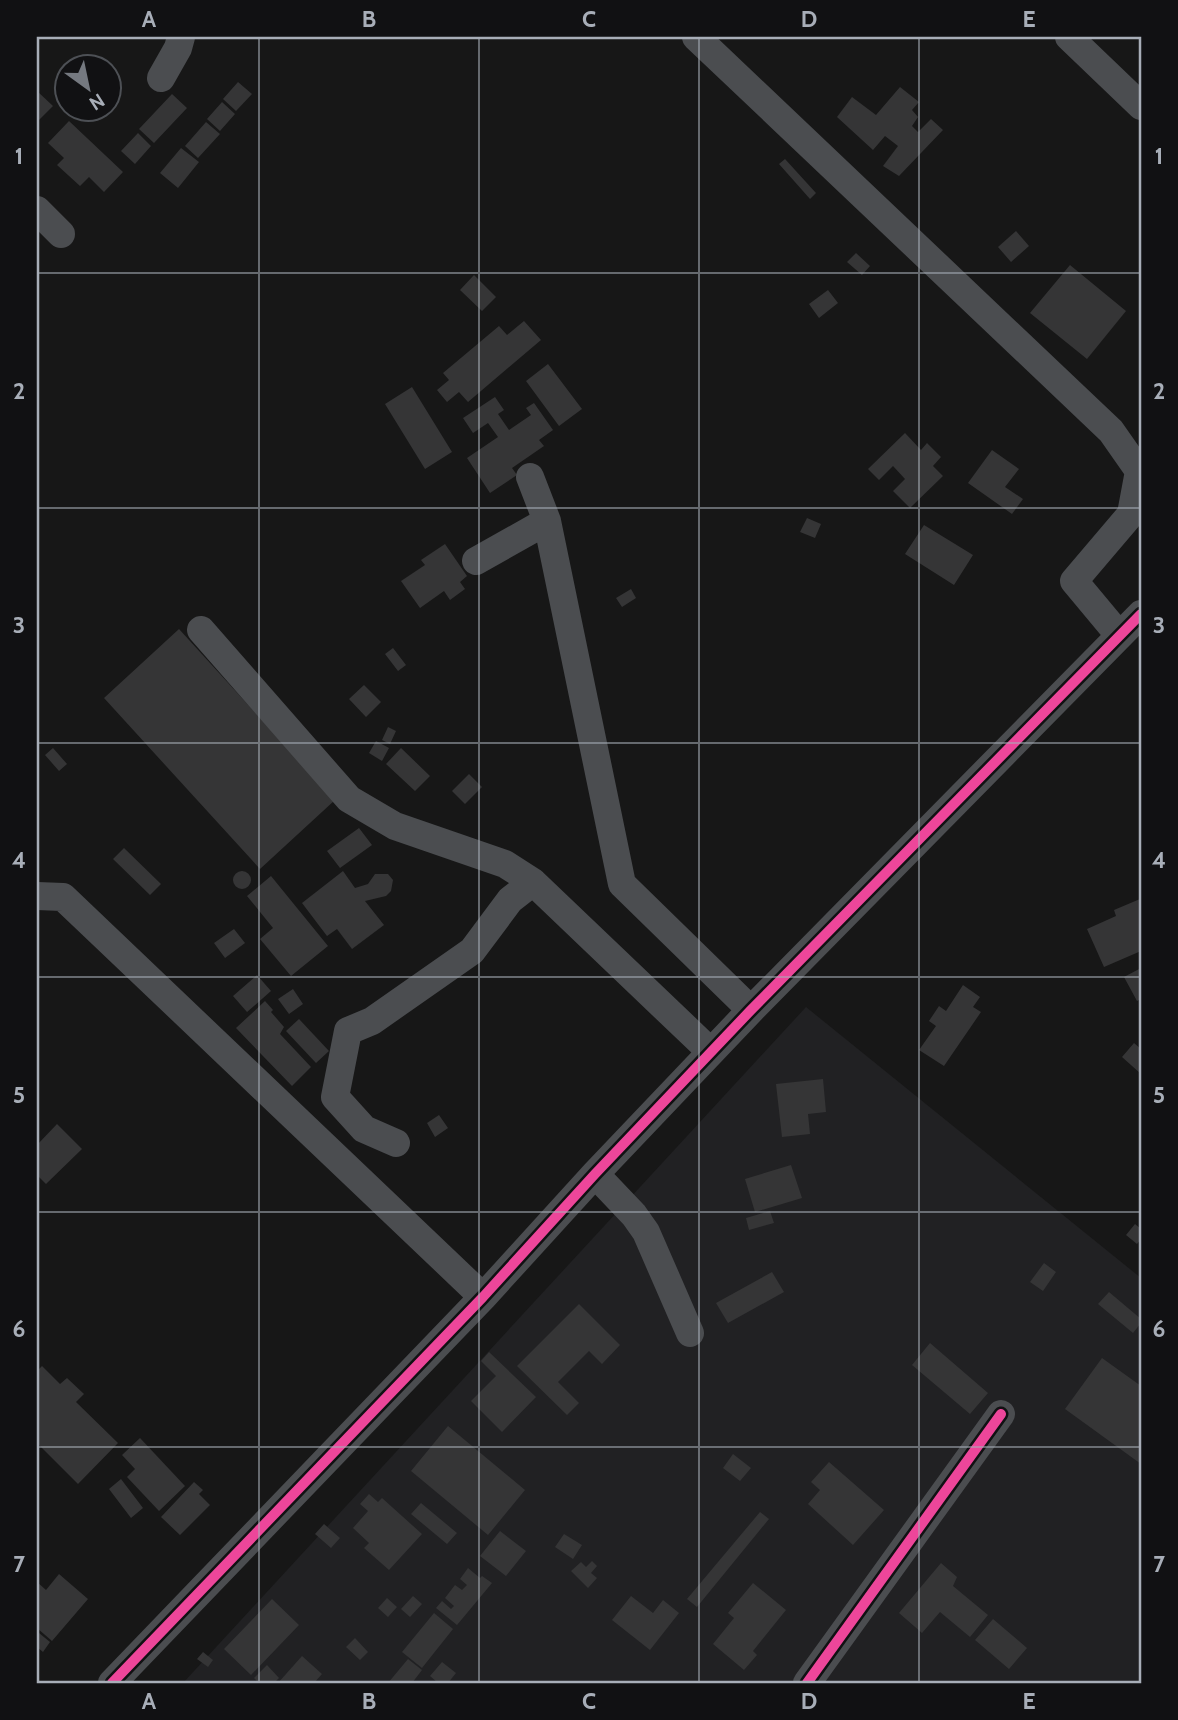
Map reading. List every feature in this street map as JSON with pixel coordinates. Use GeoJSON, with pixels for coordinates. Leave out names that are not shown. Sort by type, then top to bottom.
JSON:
{"type":"FeatureCollection","features":[{"type":"Feature","properties":{"kind":"street"},"geometry":{"type":"LineString","coordinates":[[161,78],[178,48],[181,37]]}},
{"type":"Feature","properties":{"kind":"street"},"geometry":{"type":"LineString","coordinates":[[696,37],[1111,431],[1139,471],[1131,514],[1074,581],[1119,635]]}},
{"type":"Feature","properties":{"kind":"street"},"geometry":{"type":"LineString","coordinates":[[1069,37],[1141,106]]}},
{"type":"Feature","properties":{"kind":"street"},"geometry":{"type":"LineString","coordinates":[[37,211],[61,234]]}},
{"type":"Feature","properties":{"kind":"street"},"geometry":{"type":"LineString","coordinates":[[530,477],[547,521],[622,884],[751,1010]]}},
{"type":"Feature","properties":{"kind":"street"},"geometry":{"type":"LineString","coordinates":[[476,561],[547,521]]}},
{"type":"Feature","properties":{"kind":"street"},"geometry":{"type":"LineString","coordinates":[[112,1683],[484,1297],[595,1174],[751,1010],[1141,614]]}},
{"type":"Feature","properties":{"kind":"street"},"geometry":{"type":"LineString","coordinates":[[201,630],[349,799],[395,826],[505,864],[533,882],[711,1052]]}},
{"type":"Feature","properties":{"kind":"street"},"geometry":{"type":"LineString","coordinates":[[396,1143],[364,1129],[335,1097],[348,1031],[372,1021],[472,951],[510,900],[533,882]]}},
{"type":"Feature","properties":{"kind":"street"},"geometry":{"type":"LineString","coordinates":[[37,896],[63,897],[484,1297]]}},
{"type":"Feature","properties":{"kind":"street"},"geometry":{"type":"LineString","coordinates":[[595,1174],[634,1215],[646,1232],[690,1333]]}},
{"type":"Feature","properties":{"kind":"street"},"geometry":{"type":"LineString","coordinates":[[807,1683],[1001,1414]]}},
{"type":"Feature","properties":{"kind":"shaded area"},"geometry":{"type":"Polygon","coordinates":[[[806,1007],[1141,1278],[1141,1683],[183,1683],[806,1007]]]}},
{"type":"Feature","properties":{"kind":"building"},"geometry":{"type":"Polygon","coordinates":[[[238,82],[252,94],[236,111],[223,99],[238,82]]]}},
{"type":"Feature","properties":{"kind":"building"},"geometry":{"type":"Polygon","coordinates":[[[900,87],[919,102],[912,110],[918,117],[912,126],[918,132],[931,119],[943,130],[899,176],[883,166],[898,146],[885,136],[873,150],[837,117],[852,97],[876,115],[900,87]]]}},
{"type":"Feature","properties":{"kind":"building"},"geometry":{"type":"Polygon","coordinates":[[[37,91],[52,107],[37,122],[37,91]]]}},
{"type":"Feature","properties":{"kind":"building"},"geometry":{"type":"Polygon","coordinates":[[[172,94],[187,108],[154,143],[139,129],[172,94]]]}},
{"type":"Feature","properties":{"kind":"building"},"geometry":{"type":"Polygon","coordinates":[[[222,102],[235,114],[220,131],[207,119],[222,102]]]}},
{"type":"Feature","properties":{"kind":"building"},"geometry":{"type":"Polygon","coordinates":[[[70,122],[123,172],[104,192],[89,177],[80,186],[57,165],[64,158],[48,143],[70,122]]]}},
{"type":"Feature","properties":{"kind":"building"},"geometry":{"type":"Polygon","coordinates":[[[206,122],[220,134],[198,158],[185,146],[206,122]]]}},
{"type":"Feature","properties":{"kind":"building"},"geometry":{"type":"Polygon","coordinates":[[[138,133],[151,146],[135,164],[121,151],[138,133]]]}},
{"type":"Feature","properties":{"kind":"building"},"geometry":{"type":"Polygon","coordinates":[[[181,148],[199,162],[178,188],[160,173],[181,148]]]}},
{"type":"Feature","properties":{"kind":"building"},"geometry":{"type":"Polygon","coordinates":[[[785,159],[816,193],[810,199],[779,164],[785,159]]]}},
{"type":"Feature","properties":{"kind":"building"},"geometry":{"type":"Polygon","coordinates":[[[1016,231],[1029,246],[1011,262],[998,247],[1016,231]]]}},
{"type":"Feature","properties":{"kind":"building"},"geometry":{"type":"Polygon","coordinates":[[[856,253],[870,266],[862,275],[847,262],[856,253]]]}},
{"type":"Feature","properties":{"kind":"building"},"geometry":{"type":"Polygon","coordinates":[[[1070,265],[1126,311],[1087,359],[1030,313],[1070,265]]]}},
{"type":"Feature","properties":{"kind":"building"},"geometry":{"type":"Polygon","coordinates":[[[474,275],[496,297],[482,311],[460,290],[474,275]]]}},
{"type":"Feature","properties":{"kind":"building"},"geometry":{"type":"Polygon","coordinates":[[[828,290],[838,303],[819,318],[809,304],[828,290]]]}},
{"type":"Feature","properties":{"kind":"building"},"geometry":{"type":"Polygon","coordinates":[[[524,321],[541,340],[468,402],[459,392],[447,402],[437,390],[449,380],[443,373],[499,326],[507,335],[524,321]]]}},
{"type":"Feature","properties":{"kind":"building"},"geometry":{"type":"Polygon","coordinates":[[[548,364],[582,409],[559,426],[526,381],[548,364]]]}},
{"type":"Feature","properties":{"kind":"building"},"geometry":{"type":"Polygon","coordinates":[[[412,387],[452,452],[425,469],[385,404],[412,387]]]}},
{"type":"Feature","properties":{"kind":"building"},"geometry":{"type":"Polygon","coordinates":[[[495,397],[504,410],[498,414],[509,430],[531,415],[526,408],[534,403],[553,430],[539,440],[544,446],[512,468],[517,475],[490,493],[467,458],[498,437],[488,423],[473,433],[463,418],[495,397]]]}},
{"type":"Feature","properties":{"kind":"building"},"geometry":{"type":"Polygon","coordinates":[[[905,433],[921,450],[927,443],[941,457],[933,466],[943,476],[910,508],[893,491],[905,479],[893,466],[879,480],[868,469],[905,433]]]}},
{"type":"Feature","properties":{"kind":"building"},"geometry":{"type":"Polygon","coordinates":[[[992,450],[1019,469],[1005,487],[1023,499],[1012,514],[968,483],[992,450]]]}},
{"type":"Feature","properties":{"kind":"building"},"geometry":{"type":"Polygon","coordinates":[[[807,518],[821,524],[815,538],[800,532],[807,518]]]}},
{"type":"Feature","properties":{"kind":"building"},"geometry":{"type":"Polygon","coordinates":[[[924,525],[973,555],[954,585],[905,554],[924,525]]]}},
{"type":"Feature","properties":{"kind":"building"},"geometry":{"type":"Polygon","coordinates":[[[445,544],[467,576],[460,582],[465,589],[450,600],[444,591],[420,608],[401,581],[425,565],[421,560],[445,544]]]}},
{"type":"Feature","properties":{"kind":"building"},"geometry":{"type":"Polygon","coordinates":[[[631,589],[636,598],[622,607],[616,598],[631,589]]]}},
{"type":"Feature","properties":{"kind":"building"},"geometry":{"type":"Polygon","coordinates":[[[179,629],[335,800],[260,869],[104,698],[179,629]]]}},
{"type":"Feature","properties":{"kind":"building"},"geometry":{"type":"Polygon","coordinates":[[[393,648],[406,665],[398,671],[385,654],[393,648]]]}},
{"type":"Feature","properties":{"kind":"building"},"geometry":{"type":"Polygon","coordinates":[[[364,685],[381,702],[366,717],[349,699],[364,685]]]}},
{"type":"Feature","properties":{"kind":"building"},"geometry":{"type":"Polygon","coordinates":[[[388,727],[396,731],[390,744],[382,740],[388,727]]]}},
{"type":"Feature","properties":{"kind":"building"},"geometry":{"type":"Polygon","coordinates":[[[376,741],[389,748],[382,761],[369,753],[376,741]]]}},
{"type":"Feature","properties":{"kind":"building"},"geometry":{"type":"Polygon","coordinates":[[[53,748],[67,764],[59,771],[45,755],[53,748]]]}},
{"type":"Feature","properties":{"kind":"building"},"geometry":{"type":"Polygon","coordinates":[[[401,748],[430,776],[415,791],[386,764],[401,748]]]}},
{"type":"Feature","properties":{"kind":"building"},"geometry":{"type":"Polygon","coordinates":[[[469,774],[482,787],[465,804],[452,791],[469,774]]]}},
{"type":"Feature","properties":{"kind":"building"},"geometry":{"type":"Polygon","coordinates":[[[359,828],[372,845],[340,868],[327,851],[359,828]]]}},
{"type":"Feature","properties":{"kind":"building"},"geometry":{"type":"Polygon","coordinates":[[[124,848],[161,884],[150,895],[113,859],[124,848]]]}},
{"type":"Feature","properties":{"kind":"building"},"geometry":{"type":"Polygon","coordinates":[[[242,871],[248,874],[251,880],[248,886],[242,889],[236,886],[233,880],[236,874],[242,871]]]}},
{"type":"Feature","properties":{"kind":"building"},"geometry":{"type":"Polygon","coordinates":[[[343,871],[355,888],[368,884],[375,874],[388,874],[393,880],[391,891],[386,896],[365,901],[384,925],[352,949],[337,929],[327,936],[302,903],[343,871]]]}},
{"type":"Feature","properties":{"kind":"building"},"geometry":{"type":"Polygon","coordinates":[[[271,876],[328,946],[291,976],[260,939],[273,928],[247,896],[271,876]]]}},
{"type":"Feature","properties":{"kind":"building"},"geometry":{"type":"Polygon","coordinates":[[[1140,899],[1141,951],[1104,967],[1087,929],[1116,916],[1114,910],[1140,899]]]}},
{"type":"Feature","properties":{"kind":"building"},"geometry":{"type":"Polygon","coordinates":[[[234,929],[245,943],[225,958],[214,943],[234,929]]]}},
{"type":"Feature","properties":{"kind":"building"},"geometry":{"type":"Polygon","coordinates":[[[1141,968],[1141,999],[1137,1001],[1124,977],[1141,968]]]}},
{"type":"Feature","properties":{"kind":"building"},"geometry":{"type":"Polygon","coordinates":[[[257,975],[271,991],[247,1012],[233,996],[257,975]]]}},
{"type":"Feature","properties":{"kind":"building"},"geometry":{"type":"Polygon","coordinates":[[[963,985],[980,997],[973,1007],[981,1012],[944,1066],[919,1050],[936,1026],[929,1021],[939,1006],[946,1011],[963,985]]]}},
{"type":"Feature","properties":{"kind":"building"},"geometry":{"type":"Polygon","coordinates":[[[293,989],[303,1004],[289,1014],[278,999],[293,989]]]}},
{"type":"Feature","properties":{"kind":"building"},"geometry":{"type":"Polygon","coordinates":[[[265,1001],[284,1027],[280,1034],[311,1067],[292,1086],[236,1028],[265,1001]]]}},
{"type":"Feature","properties":{"kind":"building"},"geometry":{"type":"Polygon","coordinates":[[[299,1019],[329,1051],[316,1063],[286,1031],[299,1019]]]}},
{"type":"Feature","properties":{"kind":"building"},"geometry":{"type":"Polygon","coordinates":[[[1134,1043],[1141,1049],[1141,1074],[1122,1057],[1134,1043]]]}},
{"type":"Feature","properties":{"kind":"building"},"geometry":{"type":"Polygon","coordinates":[[[823,1079],[826,1112],[808,1114],[810,1134],[782,1137],[776,1084],[823,1079]]]}},
{"type":"Feature","properties":{"kind":"building"},"geometry":{"type":"Polygon","coordinates":[[[439,1115],[448,1128],[435,1137],[427,1123],[439,1115]]]}},
{"type":"Feature","properties":{"kind":"building"},"geometry":{"type":"Polygon","coordinates":[[[57,1124],[82,1149],[46,1184],[37,1175],[37,1145],[57,1124]]]}},
{"type":"Feature","properties":{"kind":"building"},"geometry":{"type":"Polygon","coordinates":[[[791,1165],[802,1198],[755,1212],[745,1179],[791,1165]]]}},
{"type":"Feature","properties":{"kind":"building"},"geometry":{"type":"Polygon","coordinates":[[[770,1211],[774,1223],[749,1230],[746,1218],[770,1211]]]}},
{"type":"Feature","properties":{"kind":"building"},"geometry":{"type":"Polygon","coordinates":[[[1135,1224],[1141,1229],[1141,1239],[1137,1244],[1126,1235],[1135,1224]]]}},
{"type":"Feature","properties":{"kind":"building"},"geometry":{"type":"Polygon","coordinates":[[[1044,1263],[1056,1272],[1043,1291],[1030,1282],[1044,1263]]]}},
{"type":"Feature","properties":{"kind":"building"},"geometry":{"type":"Polygon","coordinates":[[[772,1272],[784,1292],[728,1323],[716,1303],[772,1272]]]}},
{"type":"Feature","properties":{"kind":"building"},"geometry":{"type":"Polygon","coordinates":[[[1109,1292],[1141,1319],[1133,1333],[1098,1304],[1109,1292]]]}},
{"type":"Feature","properties":{"kind":"building"},"geometry":{"type":"Polygon","coordinates":[[[579,1304],[620,1345],[602,1364],[589,1351],[558,1382],[579,1403],[567,1415],[517,1366],[579,1304]]]}},
{"type":"Feature","properties":{"kind":"building"},"geometry":{"type":"Polygon","coordinates":[[[930,1343],[988,1393],[970,1414],[912,1365],[930,1343]]]}},
{"type":"Feature","properties":{"kind":"building"},"geometry":{"type":"Polygon","coordinates":[[[489,1352],[536,1397],[502,1432],[471,1401],[496,1376],[481,1361],[489,1352]]]}},
{"type":"Feature","properties":{"kind":"building"},"geometry":{"type":"Polygon","coordinates":[[[1102,1358],[1141,1386],[1141,1464],[1065,1409],[1102,1358]]]}},
{"type":"Feature","properties":{"kind":"building"},"geometry":{"type":"Polygon","coordinates":[[[42,1366],[60,1384],[67,1378],[84,1394],[76,1402],[118,1443],[78,1484],[37,1443],[37,1371],[42,1366]]]}},
{"type":"Feature","properties":{"kind":"building"},"geometry":{"type":"Polygon","coordinates":[[[448,1426],[525,1490],[488,1535],[411,1471],[448,1426]]]}},
{"type":"Feature","properties":{"kind":"building"},"geometry":{"type":"Polygon","coordinates":[[[140,1438],[185,1486],[159,1511],[127,1477],[135,1469],[122,1455],[140,1438]]]}},
{"type":"Feature","properties":{"kind":"building"},"geometry":{"type":"Polygon","coordinates":[[[733,1454],[751,1468],[740,1481],[723,1468],[733,1454]]]}},
{"type":"Feature","properties":{"kind":"building"},"geometry":{"type":"Polygon","coordinates":[[[829,1462],[884,1510],[853,1545],[808,1504],[820,1490],[811,1482],[829,1462]]]}},
{"type":"Feature","properties":{"kind":"building"},"geometry":{"type":"Polygon","coordinates":[[[121,1479],[143,1508],[131,1518],[109,1489],[121,1479]]]}},
{"type":"Feature","properties":{"kind":"building"},"geometry":{"type":"Polygon","coordinates":[[[194,1482],[203,1490],[199,1494],[210,1505],[180,1535],[161,1517],[194,1482]]]}},
{"type":"Feature","properties":{"kind":"building"},"geometry":{"type":"Polygon","coordinates":[[[369,1494],[378,1502],[382,1498],[422,1534],[389,1570],[364,1548],[369,1543],[353,1528],[368,1511],[360,1504],[369,1494]]]}},
{"type":"Feature","properties":{"kind":"building"},"geometry":{"type":"Polygon","coordinates":[[[421,1503],[457,1533],[447,1544],[411,1514],[421,1503]]]}},
{"type":"Feature","properties":{"kind":"building"},"geometry":{"type":"Polygon","coordinates":[[[760,1512],[769,1519],[697,1607],[687,1599],[760,1512]]]}},
{"type":"Feature","properties":{"kind":"building"},"geometry":{"type":"Polygon","coordinates":[[[324,1524],[340,1538],[331,1548],[315,1534],[324,1524]]]}},
{"type":"Feature","properties":{"kind":"building"},"geometry":{"type":"Polygon","coordinates":[[[500,1531],[526,1551],[506,1576],[480,1556],[500,1531]]]}},
{"type":"Feature","properties":{"kind":"building"},"geometry":{"type":"Polygon","coordinates":[[[564,1534],[582,1545],[573,1559],[555,1547],[564,1534]]]}},
{"type":"Feature","properties":{"kind":"building"},"geometry":{"type":"Polygon","coordinates":[[[592,1561],[597,1566],[591,1573],[597,1578],[588,1588],[571,1571],[581,1562],[586,1567],[592,1561]]]}},
{"type":"Feature","properties":{"kind":"building"},"geometry":{"type":"Polygon","coordinates":[[[941,1563],[957,1577],[953,1586],[988,1615],[970,1637],[940,1612],[922,1633],[899,1613],[941,1563]]]}},
{"type":"Feature","properties":{"kind":"building"},"geometry":{"type":"Polygon","coordinates":[[[468,1568],[480,1578],[482,1576],[492,1583],[457,1625],[436,1608],[442,1601],[451,1609],[454,1606],[445,1598],[455,1585],[462,1590],[467,1585],[460,1579],[468,1568]]]}},
{"type":"Feature","properties":{"kind":"building"},"geometry":{"type":"Polygon","coordinates":[[[59,1574],[88,1599],[52,1641],[37,1628],[37,1582],[46,1590],[59,1574]]]}},
{"type":"Feature","properties":{"kind":"building"},"geometry":{"type":"Polygon","coordinates":[[[753,1583],[786,1610],[753,1651],[757,1655],[744,1670],[713,1644],[734,1618],[728,1613],[753,1583]]]}},
{"type":"Feature","properties":{"kind":"building"},"geometry":{"type":"Polygon","coordinates":[[[413,1596],[422,1604],[410,1617],[401,1609],[413,1596]]]}},
{"type":"Feature","properties":{"kind":"building"},"geometry":{"type":"Polygon","coordinates":[[[631,1596],[653,1613],[663,1600],[679,1613],[650,1650],[612,1620],[631,1596]]]}},
{"type":"Feature","properties":{"kind":"building"},"geometry":{"type":"Polygon","coordinates":[[[387,1598],[397,1607],[388,1617],[378,1608],[387,1598]]]}},
{"type":"Feature","properties":{"kind":"building"},"geometry":{"type":"Polygon","coordinates":[[[272,1599],[299,1625],[251,1675],[224,1649],[272,1599]]]}},
{"type":"Feature","properties":{"kind":"building"},"geometry":{"type":"Polygon","coordinates":[[[434,1613],[453,1629],[422,1668],[402,1652],[434,1613]]]}},
{"type":"Feature","properties":{"kind":"building"},"geometry":{"type":"Polygon","coordinates":[[[993,1619],[1027,1648],[1009,1669],[975,1640],[993,1619]]]}},
{"type":"Feature","properties":{"kind":"building"},"geometry":{"type":"Polygon","coordinates":[[[39,1633],[50,1642],[43,1652],[37,1647],[39,1633]]]}},
{"type":"Feature","properties":{"kind":"building"},"geometry":{"type":"Polygon","coordinates":[[[355,1638],[368,1652],[360,1660],[346,1647],[355,1638]]]}},
{"type":"Feature","properties":{"kind":"building"},"geometry":{"type":"Polygon","coordinates":[[[203,1652],[213,1660],[208,1667],[197,1659],[203,1652]]]}},
{"type":"Feature","properties":{"kind":"building"},"geometry":{"type":"Polygon","coordinates":[[[302,1656],[322,1674],[314,1683],[278,1683],[302,1656]]]}},
{"type":"Feature","properties":{"kind":"building"},"geometry":{"type":"Polygon","coordinates":[[[408,1659],[422,1670],[412,1683],[388,1683],[408,1659]]]}},
{"type":"Feature","properties":{"kind":"building"},"geometry":{"type":"Polygon","coordinates":[[[442,1662],[456,1673],[448,1683],[438,1683],[430,1676],[442,1662]]]}},
{"type":"Feature","properties":{"kind":"building"},"geometry":{"type":"Polygon","coordinates":[[[267,1665],[279,1678],[274,1683],[259,1683],[254,1678],[267,1665]]]}},
{"type":"Feature","properties":{"kind":"cycle path"},"geometry":{"type":"LineString","coordinates":[[112,1683],[483,1297],[751,1010],[1141,614]]}},
{"type":"Feature","properties":{"kind":"cycle path"},"geometry":{"type":"LineString","coordinates":[[807,1683],[1001,1414]]}}]}
